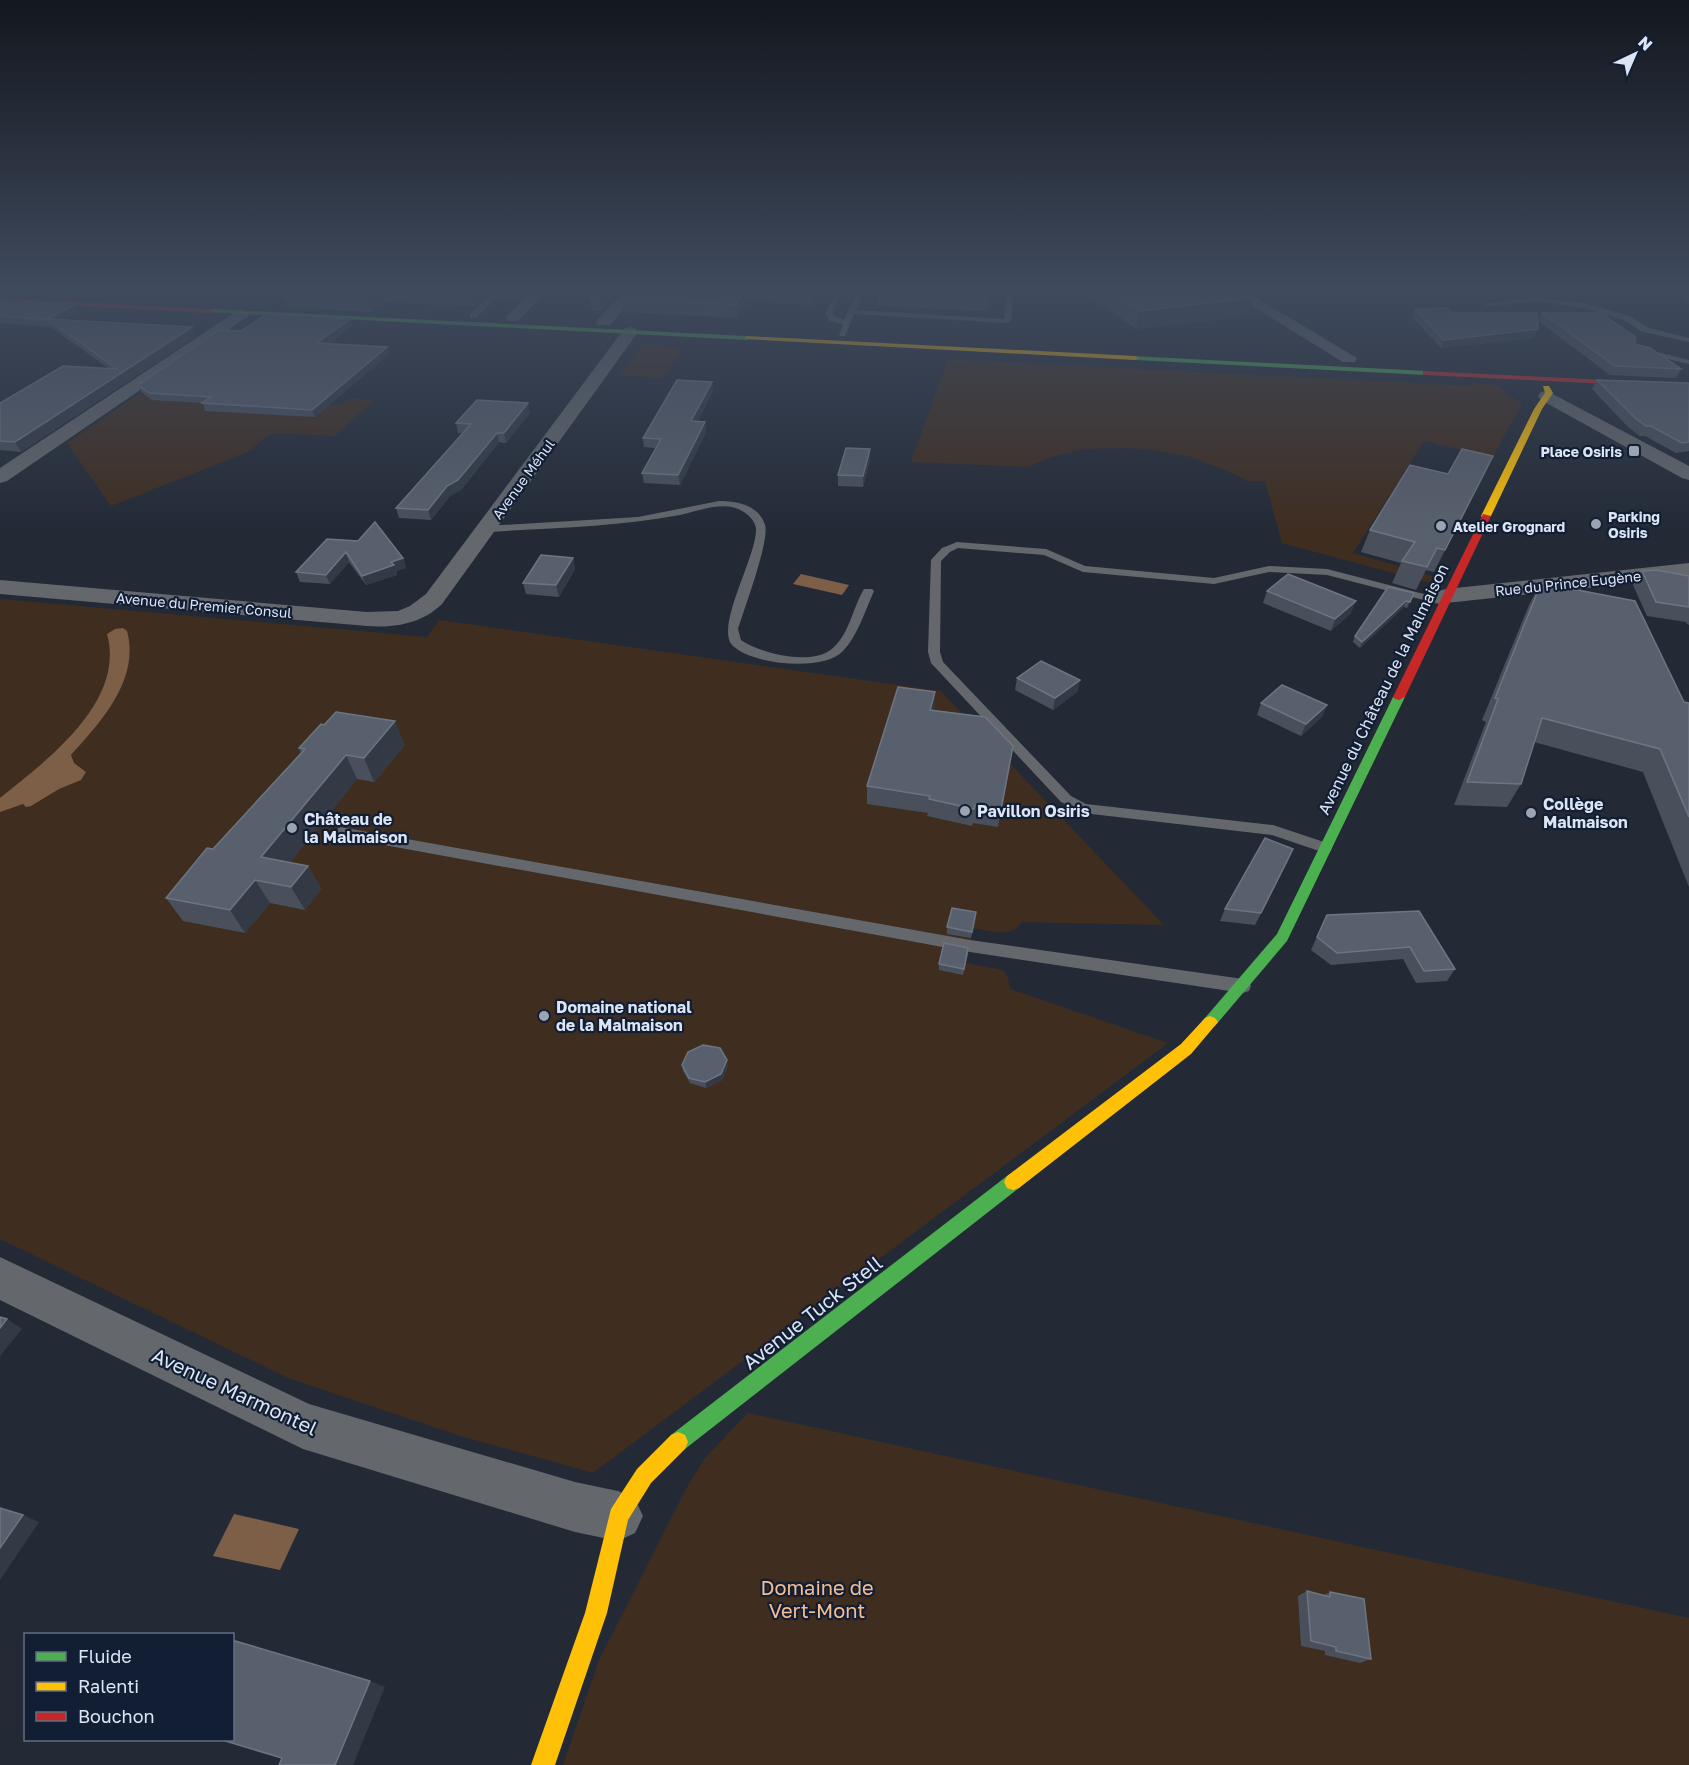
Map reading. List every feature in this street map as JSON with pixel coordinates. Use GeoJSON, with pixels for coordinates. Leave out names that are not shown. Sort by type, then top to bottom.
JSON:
{"type":"FeatureCollection","features":[{"type":"Feature","properties":{"kind":"main road"},"geometry":{"type":"LineString","coordinates":[[1373,370],[1533,386],[1689,386]]}},
{"type":"Feature","properties":{"kind":"main road"},"geometry":{"type":"LineString","coordinates":[[1430,370],[1533,386],[1641,374],[1689,376]]}},
{"type":"Feature","properties":{"kind":"main road","name":"Avenue du Château de la Malmaison"},"geometry":{"type":"LineString","coordinates":[[1243,986],[1282,937],[1445,599],[1533,386]]}},
{"type":"Feature","properties":{"kind":"main road","name":"Avenue Tuck Stell"},"geometry":{"type":"LineString","coordinates":[[543,1765],[596,1613],[618,1516],[644,1476],[679,1442],[750,1384],[1186,1049],[1243,986]]}},
{"type":"Feature","properties":{"kind":"street"},"geometry":{"type":"LineString","coordinates":[[0,477],[158,370]]}},
{"type":"Feature","properties":{"kind":"street","name":"Avenue Méhul"},"geometry":{"type":"LineString","coordinates":[[409,618],[434,600],[602,370]]}},
{"type":"Feature","properties":{"kind":"street"},"geometry":{"type":"LineString","coordinates":[[1533,386],[1689,474]]}},
{"type":"Feature","properties":{"kind":"street","name":"Rue du Prince Eugène"},"geometry":{"type":"LineString","coordinates":[[1445,599],[1689,570]]}},
{"type":"Feature","properties":{"kind":"street","name":"Avenue du Premier Consul"},"geometry":{"type":"LineString","coordinates":[[0,587],[367,620],[409,618]]}},
{"type":"Feature","properties":{"kind":"street","name":"Avenue Marmontel"},"geometry":{"type":"LineString","coordinates":[[0,1278],[303,1426],[575,1508],[618,1516]]}},
{"type":"Feature","properties":{"kind":"lane"},"geometry":{"type":"LineString","coordinates":[[486,529],[638,520],[719,504],[734,504],[745,508],[756,517],[761,527],[755,556],[732,629],[736,642],[754,653],[792,660],[822,657],[836,652],[845,640],[868,591]]}},
{"type":"Feature","properties":{"kind":"lane"},"geometry":{"type":"LineString","coordinates":[[1325,848],[1273,830],[1083,808],[1066,799],[937,663],[934,652],[936,560],[946,550],[957,545],[1046,552],[1083,568],[1102,572],[1203,580],[1238,577],[1253,571],[1269,569],[1327,572],[1445,599]]}},
{"type":"Feature","properties":{"kind":"lane"},"geometry":{"type":"LineString","coordinates":[[340,832],[970,946],[1243,986]]}},
{"type":"Feature","properties":{"kind":"green space"},"geometry":{"type":"Polygon","coordinates":[[[623,370],[668,370],[663,378],[620,375],[623,370]]]}},
{"type":"Feature","properties":{"kind":"green space"},"geometry":{"type":"Polygon","coordinates":[[[944,370],[1168,370],[1471,386],[1471,383],[1497,385],[1509,396],[1522,403],[1493,457],[1424,441],[1353,553],[1433,576],[1430,583],[1282,543],[1265,481],[1247,481],[1191,457],[1126,448],[1083,449],[1051,457],[1028,467],[911,462],[944,370]]]}},
{"type":"Feature","properties":{"kind":"green space"},"geometry":{"type":"Polygon","coordinates":[[[139,394],[340,405],[350,398],[374,400],[335,436],[271,433],[248,452],[111,506],[67,443],[139,394]]]}},
{"type":"Feature","properties":{"kind":"green space","name":"Domaine national de la Malmaison"},"geometry":{"type":"Polygon","coordinates":[[[0,599],[427,637],[439,620],[941,691],[1164,925],[1022,922],[1012,931],[1006,932],[973,928],[966,963],[1003,970],[1008,978],[1010,989],[1168,1043],[593,1473],[457,1435],[288,1378],[0,1239],[0,599]]]}},
{"type":"Feature","properties":{"kind":"green space","name":"Domaine de Vert-Mont"},"geometry":{"type":"Polygon","coordinates":[[[748,1413],[1689,1618],[1689,1765],[563,1765],[599,1660],[686,1489],[704,1459],[748,1413]]]}},
{"type":"Feature","properties":{"kind":"shaded area"},"geometry":{"type":"Polygon","coordinates":[[[801,574],[849,585],[842,595],[793,584],[801,574]]]}},
{"type":"Feature","properties":{"kind":"shaded area"},"geometry":{"type":"Polygon","coordinates":[[[123,628],[127,631],[130,649],[128,666],[116,698],[95,728],[71,755],[74,763],[86,772],[81,780],[59,789],[31,806],[26,807],[23,804],[0,812],[0,798],[59,748],[94,706],[105,683],[110,659],[107,634],[115,629],[123,628]]]}},
{"type":"Feature","properties":{"kind":"shaded area"},"geometry":{"type":"Polygon","coordinates":[[[234,1514],[299,1529],[280,1570],[213,1556],[234,1514]]]}},
{"type":"Feature","properties":{"kind":"building"},"geometry":{"type":"Polygon","coordinates":[[[56,370],[125,370],[15,442],[0,441],[0,403],[56,370]]]}},
{"type":"Feature","properties":{"kind":"building"},"geometry":{"type":"Polygon","coordinates":[[[160,370],[359,370],[312,410],[202,403],[211,397],[149,393],[138,385],[160,370]]]}},
{"type":"Feature","properties":{"kind":"building"},"geometry":{"type":"Polygon","coordinates":[[[677,380],[712,382],[691,421],[705,422],[678,475],[642,473],[661,439],[643,438],[677,380]]]}},
{"type":"Feature","properties":{"kind":"building"},"geometry":{"type":"Polygon","coordinates":[[[1597,380],[1689,383],[1689,442],[1682,443],[1651,426],[1646,426],[1597,380]]]}},
{"type":"Feature","properties":{"kind":"building"},"geometry":{"type":"Polygon","coordinates":[[[477,400],[528,403],[504,433],[497,433],[458,480],[447,486],[428,510],[396,508],[471,424],[456,423],[477,400]]]}},
{"type":"Feature","properties":{"kind":"building"},"geometry":{"type":"Polygon","coordinates":[[[846,448],[870,449],[863,476],[838,475],[846,448]]]}},
{"type":"Feature","properties":{"kind":"building"},"geometry":{"type":"Polygon","coordinates":[[[1462,449],[1493,456],[1445,550],[1437,548],[1427,567],[1402,561],[1415,542],[1370,530],[1410,465],[1448,474],[1462,449]]]}},
{"type":"Feature","properties":{"kind":"building"},"geometry":{"type":"Polygon","coordinates":[[[375,522],[403,558],[391,562],[394,565],[362,576],[346,552],[326,575],[296,572],[327,539],[358,541],[375,522]]]}},
{"type":"Feature","properties":{"kind":"building"},"geometry":{"type":"Polygon","coordinates":[[[541,555],[573,558],[556,585],[523,583],[541,555]]]}},
{"type":"Feature","properties":{"kind":"building"},"geometry":{"type":"Polygon","coordinates":[[[1656,570],[1689,576],[1689,607],[1656,602],[1642,571],[1656,570]]]}},
{"type":"Feature","properties":{"kind":"building"},"geometry":{"type":"Polygon","coordinates":[[[1288,574],[1356,601],[1335,619],[1267,591],[1288,574]]]}},
{"type":"Feature","properties":{"kind":"building"},"geometry":{"type":"Polygon","coordinates":[[[1541,583],[1635,601],[1684,702],[1689,703],[1689,817],[1660,749],[1542,718],[1521,784],[1467,782],[1498,699],[1495,698],[1541,583]]]}},
{"type":"Feature","properties":{"kind":"building"},"geometry":{"type":"Polygon","coordinates":[[[1388,587],[1414,593],[1410,602],[1406,601],[1362,642],[1355,636],[1388,587]]]}},
{"type":"Feature","properties":{"kind":"building"},"geometry":{"type":"Polygon","coordinates":[[[1041,661],[1080,680],[1055,698],[1017,678],[1041,661]]]}},
{"type":"Feature","properties":{"kind":"building"},"geometry":{"type":"Polygon","coordinates":[[[1282,685],[1327,705],[1306,724],[1261,703],[1282,685]]]}},
{"type":"Feature","properties":{"kind":"building"},"geometry":{"type":"Polygon","coordinates":[[[898,687],[935,692],[930,710],[985,717],[1013,746],[1001,810],[975,805],[974,809],[929,799],[930,796],[867,786],[898,687]]]}},
{"type":"Feature","properties":{"kind":"building"},"geometry":{"type":"Polygon","coordinates":[[[336,712],[395,721],[364,758],[346,755],[261,857],[308,866],[291,887],[255,880],[230,910],[166,898],[207,848],[213,849],[305,749],[299,748],[321,724],[324,725],[336,712]]]}},
{"type":"Feature","properties":{"kind":"building"},"geometry":{"type":"Polygon","coordinates":[[[1265,838],[1293,849],[1261,913],[1225,909],[1265,838]]]}},
{"type":"Feature","properties":{"kind":"building"},"geometry":{"type":"Polygon","coordinates":[[[952,908],[976,912],[972,932],[947,927],[952,908]]]}},
{"type":"Feature","properties":{"kind":"building"},"geometry":{"type":"Polygon","coordinates":[[[1419,911],[1455,969],[1424,971],[1410,947],[1337,953],[1317,937],[1327,915],[1419,911]]]}},
{"type":"Feature","properties":{"kind":"building"},"geometry":{"type":"Polygon","coordinates":[[[944,943],[968,948],[964,969],[939,964],[944,943]]]}},
{"type":"Feature","properties":{"kind":"building"},"geometry":{"type":"Polygon","coordinates":[[[703,1045],[720,1048],[727,1060],[721,1074],[705,1082],[689,1078],[682,1065],[688,1052],[703,1045]]]}},
{"type":"Feature","properties":{"kind":"building"},"geometry":{"type":"Polygon","coordinates":[[[0,1317],[7,1319],[0,1328],[0,1317]]]}},
{"type":"Feature","properties":{"kind":"building"},"geometry":{"type":"Polygon","coordinates":[[[0,1508],[23,1515],[0,1548],[0,1508]]]}},
{"type":"Feature","properties":{"kind":"building"},"geometry":{"type":"Polygon","coordinates":[[[1307,1591],[1330,1597],[1330,1592],[1364,1599],[1371,1659],[1336,1651],[1336,1647],[1311,1641],[1307,1591]]]}},
{"type":"Feature","properties":{"kind":"building"},"geometry":{"type":"Polygon","coordinates":[[[234,1641],[370,1681],[335,1765],[279,1765],[282,1758],[225,1741],[234,1741],[234,1641]]]}},
{"type":"Feature","properties":{"kind":"traffic: fast"},"geometry":{"type":"LineString","coordinates":[[1375,370],[1426,373]]}},
{"type":"Feature","properties":{"kind":"traffic: fast"},"geometry":{"type":"LineString","coordinates":[[1210,1022],[1282,937],[1399,697]]}},
{"type":"Feature","properties":{"kind":"traffic: fast"},"geometry":{"type":"LineString","coordinates":[[678,1442],[1013,1182]]}},
{"type":"Feature","properties":{"kind":"traffic: slow"},"geometry":{"type":"LineString","coordinates":[[1486,516],[1538,409],[1549,393],[1546,388]]}},
{"type":"Feature","properties":{"kind":"traffic: slow"},"geometry":{"type":"LineString","coordinates":[[1013,1182],[1186,1049],[1210,1022]]}},
{"type":"Feature","properties":{"kind":"traffic: slow"},"geometry":{"type":"LineString","coordinates":[[543,1765],[596,1613],[618,1516],[644,1476],[678,1442]]}},
{"type":"Feature","properties":{"kind":"traffic: jam"},"geometry":{"type":"LineString","coordinates":[[1426,373],[1689,386]]}},
{"type":"Feature","properties":{"kind":"traffic: jam"},"geometry":{"type":"LineString","coordinates":[[1399,697],[1486,516]]}},
{"type":"Feature","properties":{"kind":"place","name":"Place Osiris"},"geometry":{"type":"Point","coordinates":[1634,451]}},
{"type":"Feature","properties":{"kind":"place","name":"Parking Osiris"},"geometry":{"type":"Point","coordinates":[1596,524]}},
{"type":"Feature","properties":{"kind":"place","name":"Atelier Grognard"},"geometry":{"type":"Point","coordinates":[1441,526]}},
{"type":"Feature","properties":{"kind":"place","name":"Pavillon Osiris"},"geometry":{"type":"Point","coordinates":[965,811]}},
{"type":"Feature","properties":{"kind":"place","name":"Collège Malmaison"},"geometry":{"type":"Point","coordinates":[1531,813]}},
{"type":"Feature","properties":{"kind":"place","name":"Château de la Malmaison"},"geometry":{"type":"Point","coordinates":[292,828]}},
{"type":"Feature","properties":{"kind":"place","name":"Domaine national de la Malmaison"},"geometry":{"type":"Point","coordinates":[544,1016]}}]}
